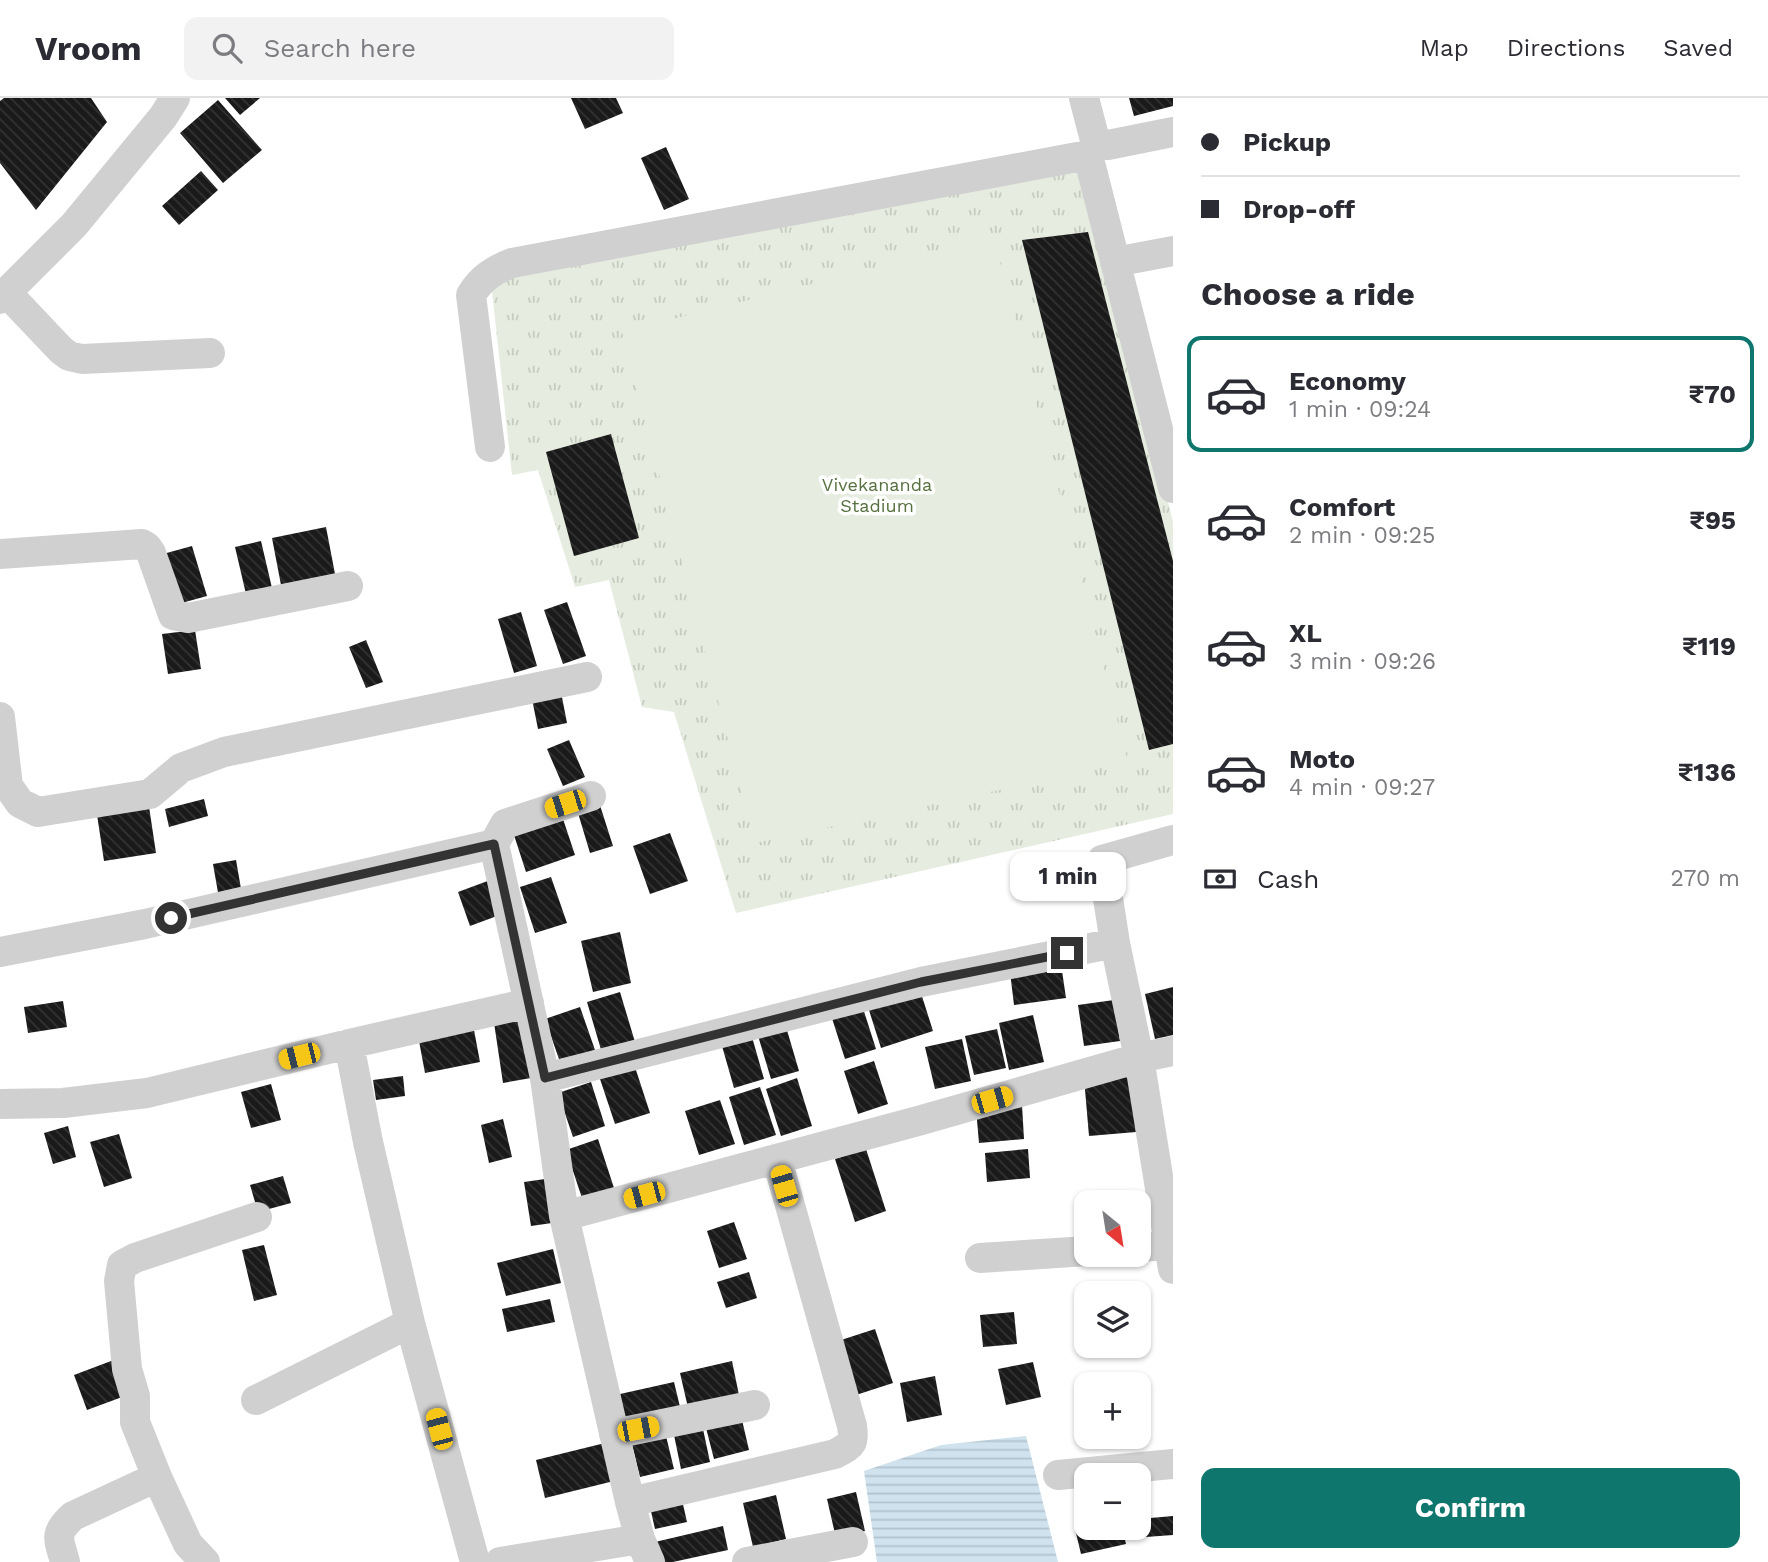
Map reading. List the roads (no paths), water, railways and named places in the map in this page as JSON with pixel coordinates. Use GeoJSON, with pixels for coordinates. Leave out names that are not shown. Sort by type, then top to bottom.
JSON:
{"type":"FeatureCollection","features":[{"type":"Feature","properties":{"kind":"street"},"geometry":{"type":"LineString","coordinates":[[175,98],[163,117],[74,225],[3,296],[69,356],[82,359],[211,352]]}},
{"type":"Feature","properties":{"kind":"street"},"geometry":{"type":"LineString","coordinates":[[1084,98],[1115,262],[1164,418],[1173,488]]}},
{"type":"Feature","properties":{"kind":"street"},"geometry":{"type":"LineString","coordinates":[[490,447],[471,295],[487,275],[499,268],[512,263],[1173,132]]}},
{"type":"Feature","properties":{"kind":"street"},"geometry":{"type":"LineString","coordinates":[[1115,262],[1173,251]]}},
{"type":"Feature","properties":{"kind":"street"},"geometry":{"type":"LineString","coordinates":[[0,554],[142,544],[152,553],[173,615],[188,618],[348,586]]}},
{"type":"Feature","properties":{"kind":"street"},"geometry":{"type":"LineString","coordinates":[[0,717],[9,786],[20,803],[38,812],[150,794],[181,768],[224,752],[587,677]]}},
{"type":"Feature","properties":{"kind":"street"},"geometry":{"type":"LineString","coordinates":[[500,1562],[645,1551],[630,1502],[564,1216],[545,1078],[494,844],[505,824],[591,796]]}},
{"type":"Feature","properties":{"kind":"street"},"geometry":{"type":"LineString","coordinates":[[1152,1251],[1171,1257],[1165,1166],[1115,943],[1102,860],[1173,840]]}},
{"type":"Feature","properties":{"kind":"street"},"geometry":{"type":"LineString","coordinates":[[0,952],[145,924],[494,844]]}},
{"type":"Feature","properties":{"kind":"street"},"geometry":{"type":"LineString","coordinates":[[545,1078],[921,982],[1115,943]]}},
{"type":"Feature","properties":{"kind":"street"},"geometry":{"type":"LineString","coordinates":[[0,1104],[64,1103],[147,1093],[529,1003]]}},
{"type":"Feature","properties":{"kind":"street"},"geometry":{"type":"LineString","coordinates":[[349,1044],[371,1155],[410,1323],[475,1562]]}},
{"type":"Feature","properties":{"kind":"street"},"geometry":{"type":"LineString","coordinates":[[564,1216],[1173,1051]]}},
{"type":"Feature","properties":{"kind":"street"},"geometry":{"type":"LineString","coordinates":[[630,1502],[835,1454],[850,1446],[854,1439],[777,1159]]}},
{"type":"Feature","properties":{"kind":"street"},"geometry":{"type":"LineString","coordinates":[[205,1562],[188,1544],[156,1477],[135,1422],[135,1396],[127,1369],[119,1281],[122,1265],[135,1258],[257,1217]]}},
{"type":"Feature","properties":{"kind":"street"},"geometry":{"type":"LineString","coordinates":[[980,1258],[1074,1252]]}},
{"type":"Feature","properties":{"kind":"street"},"geometry":{"type":"LineString","coordinates":[[256,1400],[410,1323]]}},
{"type":"Feature","properties":{"kind":"street"},"geometry":{"type":"LineString","coordinates":[[614,1434],[755,1405]]}},
{"type":"Feature","properties":{"kind":"street"},"geometry":{"type":"LineString","coordinates":[[1058,1475],[1173,1464]]}},
{"type":"Feature","properties":{"kind":"street"},"geometry":{"type":"LineString","coordinates":[[65,1562],[58,1537],[63,1525],[73,1516],[156,1477]]}},
{"type":"Feature","properties":{"kind":"street"},"geometry":{"type":"LineString","coordinates":[[747,1562],[853,1542]]}},
{"type":"Feature","properties":{"kind":"water"},"geometry":{"type":"Polygon","coordinates":[[[1026,1436],[1058,1562],[877,1562],[864,1471],[941,1445],[1026,1436]]]}},
{"type":"Feature","properties":{"kind":"park label","name":"Vivekananda Stadium"},"geometry":{"type":"Point","coordinates":[877,495]}}]}
